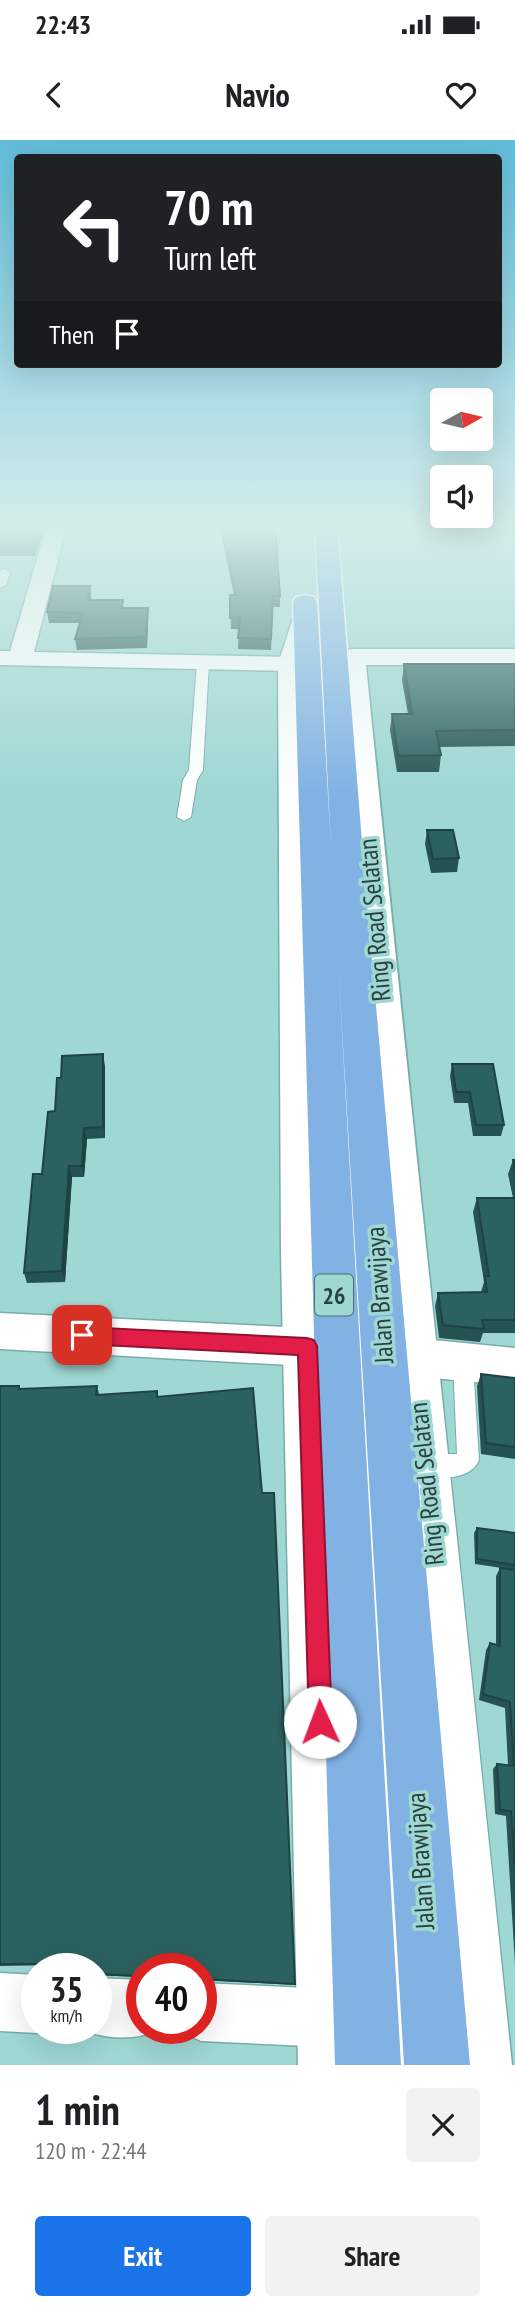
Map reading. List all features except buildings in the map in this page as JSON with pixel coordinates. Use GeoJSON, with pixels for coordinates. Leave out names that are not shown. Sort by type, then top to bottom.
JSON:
{"type":"FeatureCollection","features":[{"type":"Feature","properties":{"kind":"highway","name":"Jalan Brawijaya"},"geometry":{"type":"LineString","coordinates":[[306,615],[317,1254],[368,2065]]}},
{"type":"Feature","properties":{"kind":"highway","name":"Jalan Brawijaya"},"geometry":{"type":"LineString","coordinates":[[327,615],[408,1465],[437,2065]]}},
{"type":"Feature","properties":{"kind":"highway","name":"Ring Road Selatan"},"geometry":{"type":"LineString","coordinates":[[341,615],[352,657]]}},
{"type":"Feature","properties":{"kind":"street"},"geometry":{"type":"LineString","coordinates":[[25,615],[10,658],[291,664]]}},
{"type":"Feature","properties":{"kind":"street"},"geometry":{"type":"LineString","coordinates":[[217,2016],[329,2042],[307,1346],[317,1254],[291,664],[306,618]]}},
{"type":"Feature","properties":{"kind":"street"},"geometry":{"type":"LineString","coordinates":[[352,657],[515,657]]}},
{"type":"Feature","properties":{"kind":"street","name":"Ring Road Selatan"},"geometry":{"type":"LineString","coordinates":[[352,657],[413,1357],[408,1465],[479,2065]]}},
{"type":"Feature","properties":{"kind":"street"},"geometry":{"type":"LineString","coordinates":[[0,1331],[307,1346]]}},
{"type":"Feature","properties":{"kind":"street"},"geometry":{"type":"LineString","coordinates":[[413,1357],[515,1367]]}},
{"type":"Feature","properties":{"kind":"street"},"geometry":{"type":"LineString","coordinates":[[0,2002],[21,2003]]}},
{"type":"Feature","properties":{"kind":"lane"},"geometry":{"type":"LineString","coordinates":[[184,817],[190,780],[196,770],[203,662]]}},
{"type":"Feature","properties":{"kind":"lane"},"geometry":{"type":"LineString","coordinates":[[408,1465],[462,1465],[468,1460],[463,1363]]}},
{"type":"Feature","properties":{"kind":"route"},"geometry":{"type":"LineString","coordinates":[[82,1335],[307,1346],[320,1722]]}}]}
